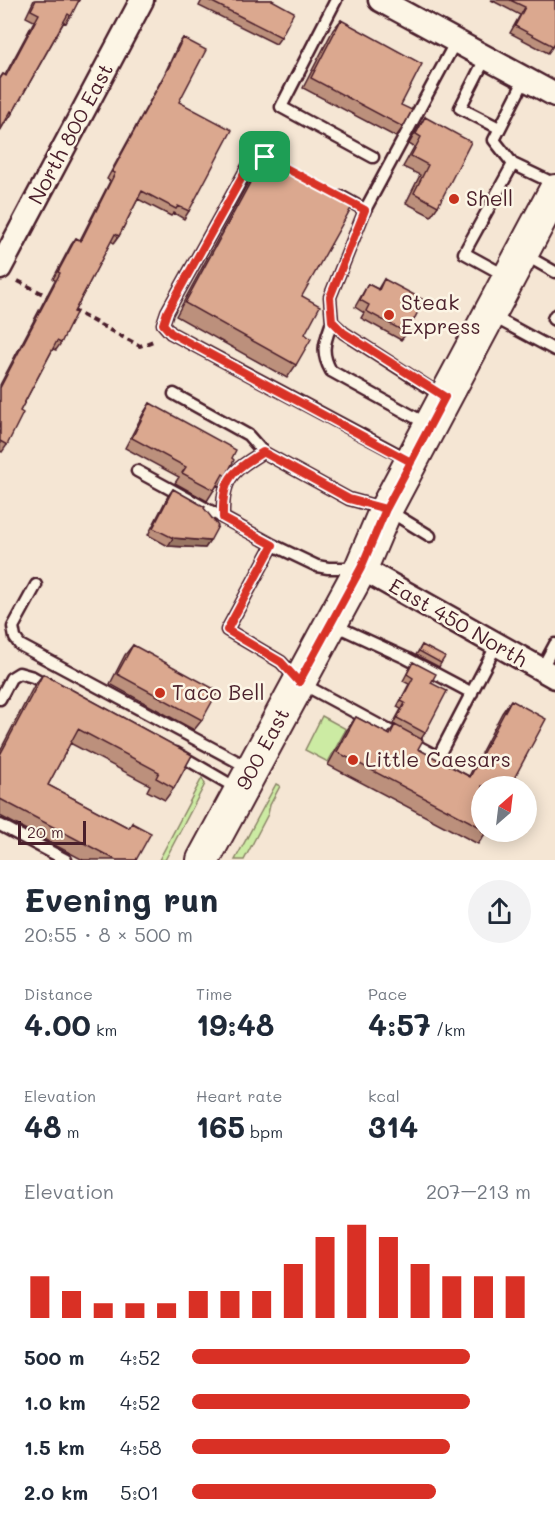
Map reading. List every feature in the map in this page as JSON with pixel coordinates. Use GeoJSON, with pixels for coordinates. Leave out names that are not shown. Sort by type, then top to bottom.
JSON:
{"type":"FeatureCollection","features":[{"type":"Feature","properties":{"kind":"main road","name":"900 East"},"geometry":{"type":"LineString","coordinates":[[203,860],[361,568],[386,509],[555,191]]}},
{"type":"Feature","properties":{"kind":"street","name":"North 800 East"},"geometry":{"type":"LineString","coordinates":[[0,268],[142,0]]}},
{"type":"Feature","properties":{"kind":"street"},"geometry":{"type":"LineString","coordinates":[[380,0],[555,95]]}},
{"type":"Feature","properties":{"kind":"street","name":"East 450 North"},"geometry":{"type":"LineString","coordinates":[[361,568],[548,674]]}},
{"type":"Feature","properties":{"kind":"lane"},"geometry":{"type":"LineString","coordinates":[[336,0],[281,107],[372,157]]}},
{"type":"Feature","properties":{"kind":"lane"},"geometry":{"type":"LineString","coordinates":[[430,426],[331,371],[325,360],[323,348],[332,321],[330,297],[365,210],[456,41]]}},
{"type":"Feature","properties":{"kind":"lane"},"geometry":{"type":"LineString","coordinates":[[486,57],[460,108],[499,129]]}},
{"type":"Feature","properties":{"kind":"lane"},"geometry":{"type":"LineString","coordinates":[[525,79],[494,140],[513,164],[555,184]]}},
{"type":"Feature","properties":{"kind":"lane"},"geometry":{"type":"LineString","coordinates":[[285,167],[256,155],[167,312],[163,324],[171,333],[411,462]]}},
{"type":"Feature","properties":{"kind":"lane"},"geometry":{"type":"LineString","coordinates":[[513,164],[464,253],[555,272]]}},
{"type":"Feature","properties":{"kind":"lane"},"geometry":{"type":"LineString","coordinates":[[333,192],[365,210]]}},
{"type":"Feature","properties":{"kind":"lane"},"geometry":{"type":"LineString","coordinates":[[488,314],[555,350]]}},
{"type":"Feature","properties":{"kind":"lane"},"geometry":{"type":"LineString","coordinates":[[332,321],[344,333],[445,397]]}},
{"type":"Feature","properties":{"kind":"lane"},"geometry":{"type":"LineString","coordinates":[[174,394],[248,435],[263,452],[349,499],[386,509],[430,536]]}},
{"type":"Feature","properties":{"kind":"lane"},"geometry":{"type":"LineString","coordinates":[[223,518],[222,494],[235,470],[263,452]]}},
{"type":"Feature","properties":{"kind":"lane"},"geometry":{"type":"LineString","coordinates":[[137,471],[273,545],[317,566],[361,568]]}},
{"type":"Feature","properties":{"kind":"lane"},"geometry":{"type":"LineString","coordinates":[[273,545],[227,630],[281,662],[299,682],[438,757],[497,644]]}},
{"type":"Feature","properties":{"kind":"lane"},"geometry":{"type":"LineString","coordinates":[[36,585],[13,627],[15,638],[20,645],[246,780]]}},
{"type":"Feature","properties":{"kind":"lane"},"geometry":{"type":"LineString","coordinates":[[331,624],[406,658],[471,693]]}},
{"type":"Feature","properties":{"kind":"lane"},"geometry":{"type":"LineString","coordinates":[[548,674],[555,644]]}},
{"type":"Feature","properties":{"kind":"lane"},"geometry":{"type":"LineString","coordinates":[[0,699],[11,678],[19,673],[33,677],[64,694]]}},
{"type":"Feature","properties":{"kind":"lane"},"geometry":{"type":"LineString","coordinates":[[167,749],[246,780]]}},
{"type":"Feature","properties":{"kind":"lane"},"geometry":{"type":"LineString","coordinates":[[0,825],[66,860]]}},
{"type":"Feature","properties":{"kind":"path"},"geometry":{"type":"LineString","coordinates":[[18,281],[59,303]]}},
{"type":"Feature","properties":{"kind":"path"},"geometry":{"type":"LineString","coordinates":[[69,308],[140,346],[171,333]]}},
{"type":"Feature","properties":{"kind":"green space"},"geometry":{"type":"Polygon","coordinates":[[[322,716],[346,729],[328,762],[305,750],[322,716]]]}},
{"type":"Feature","properties":{"kind":"green space"},"geometry":{"type":"Polygon","coordinates":[[[202,778],[205,784],[165,860],[159,860],[202,778]]]}},
{"type":"Feature","properties":{"kind":"green space"},"geometry":{"type":"Polygon","coordinates":[[[276,784],[280,786],[244,860],[235,860],[276,784]]]}},
{"type":"Feature","properties":{"kind":"building"},"geometry":{"type":"Polygon","coordinates":[[[36,0],[79,0],[71,16],[68,14],[0,131],[0,79],[3,74],[6,76],[39,14],[31,10],[36,0]]]}},
{"type":"Feature","properties":{"kind":"building"},"geometry":{"type":"Polygon","coordinates":[[[208,0],[272,0],[294,12],[281,37],[208,0]]]}},
{"type":"Feature","properties":{"kind":"building"},"geometry":{"type":"Polygon","coordinates":[[[510,0],[555,0],[555,42],[553,46],[515,26],[525,7],[510,0]]]}},
{"type":"Feature","properties":{"kind":"building"},"geometry":{"type":"Polygon","coordinates":[[[341,20],[422,64],[401,105],[412,110],[403,127],[311,78],[341,20]]]}},
{"type":"Feature","properties":{"kind":"building"},"geometry":{"type":"Polygon","coordinates":[[[183,38],[206,50],[179,102],[232,130],[189,211],[178,206],[176,209],[142,191],[119,236],[115,234],[74,312],[76,313],[61,343],[57,341],[20,411],[23,413],[7,445],[0,441],[0,388],[76,238],[81,241],[115,173],[112,172],[183,38]]]}},
{"type":"Feature","properties":{"kind":"building"},"geometry":{"type":"Polygon","coordinates":[[[425,117],[471,142],[438,206],[414,193],[428,165],[411,156],[421,137],[416,134],[425,117]]]}},
{"type":"Feature","properties":{"kind":"building"},"geometry":{"type":"Polygon","coordinates":[[[266,153],[355,201],[302,296],[320,306],[305,334],[311,339],[296,365],[185,303],[266,153]]]}},
{"type":"Feature","properties":{"kind":"building","name":"Steak Express"},"geometry":{"type":"Polygon","coordinates":[[[384,279],[424,300],[407,333],[366,311],[369,305],[360,300],[368,284],[379,290],[384,279]]]}},
{"type":"Feature","properties":{"kind":"building"},"geometry":{"type":"Polygon","coordinates":[[[150,403],[236,450],[226,476],[223,474],[214,490],[182,473],[186,467],[132,438],[150,403]]]}},
{"type":"Feature","properties":{"kind":"building"},"geometry":{"type":"Polygon","coordinates":[[[173,489],[205,507],[218,526],[210,541],[173,538],[153,528],[173,489]]]}},
{"type":"Feature","properties":{"kind":"building","name":"Taco Bell"},"geometry":{"type":"Polygon","coordinates":[[[133,645],[218,691],[202,720],[117,674],[133,645]]]}},
{"type":"Feature","properties":{"kind":"building"},"geometry":{"type":"Polygon","coordinates":[[[422,645],[445,657],[441,663],[419,651],[422,645]]]}},
{"type":"Feature","properties":{"kind":"building"},"geometry":{"type":"Polygon","coordinates":[[[413,662],[436,674],[431,683],[447,691],[425,733],[397,718],[405,703],[401,701],[413,678],[407,674],[413,662]]]}},
{"type":"Feature","properties":{"kind":"building"},"geometry":{"type":"Polygon","coordinates":[[[43,674],[192,755],[174,788],[156,778],[159,772],[78,729],[48,785],[129,828],[132,823],[151,833],[136,860],[116,860],[0,799],[0,755],[43,674]]]}},
{"type":"Feature","properties":{"kind":"building"},"geometry":{"type":"Polygon","coordinates":[[[511,700],[546,719],[515,776],[471,776],[471,822],[337,752],[356,717],[390,735],[395,725],[423,740],[418,749],[470,777],[511,700]]]}},
{"type":"Feature","properties":{"kind":"place","name":"Shell"},"geometry":{"type":"Point","coordinates":[454,199]}},
{"type":"Feature","properties":{"kind":"place","name":"Steak Express"},"geometry":{"type":"Point","coordinates":[389,315]}},
{"type":"Feature","properties":{"kind":"place","name":"Taco Bell"},"geometry":{"type":"Point","coordinates":[160,693]}},
{"type":"Feature","properties":{"kind":"place","name":"Little Caesars"},"geometry":{"type":"Point","coordinates":[353,760]}},
{"type":"Feature","properties":{"kind":"route"},"geometry":{"type":"LineString","coordinates":[[265,157],[256,155],[250,163],[167,312],[163,324],[171,333],[411,462],[386,509],[361,568],[299,682],[281,662],[227,630],[273,545],[223,518],[222,494],[235,470],[263,452],[349,499],[386,509],[430,426],[445,397],[344,333],[332,321],[330,297],[365,210],[265,157]]}}]}
